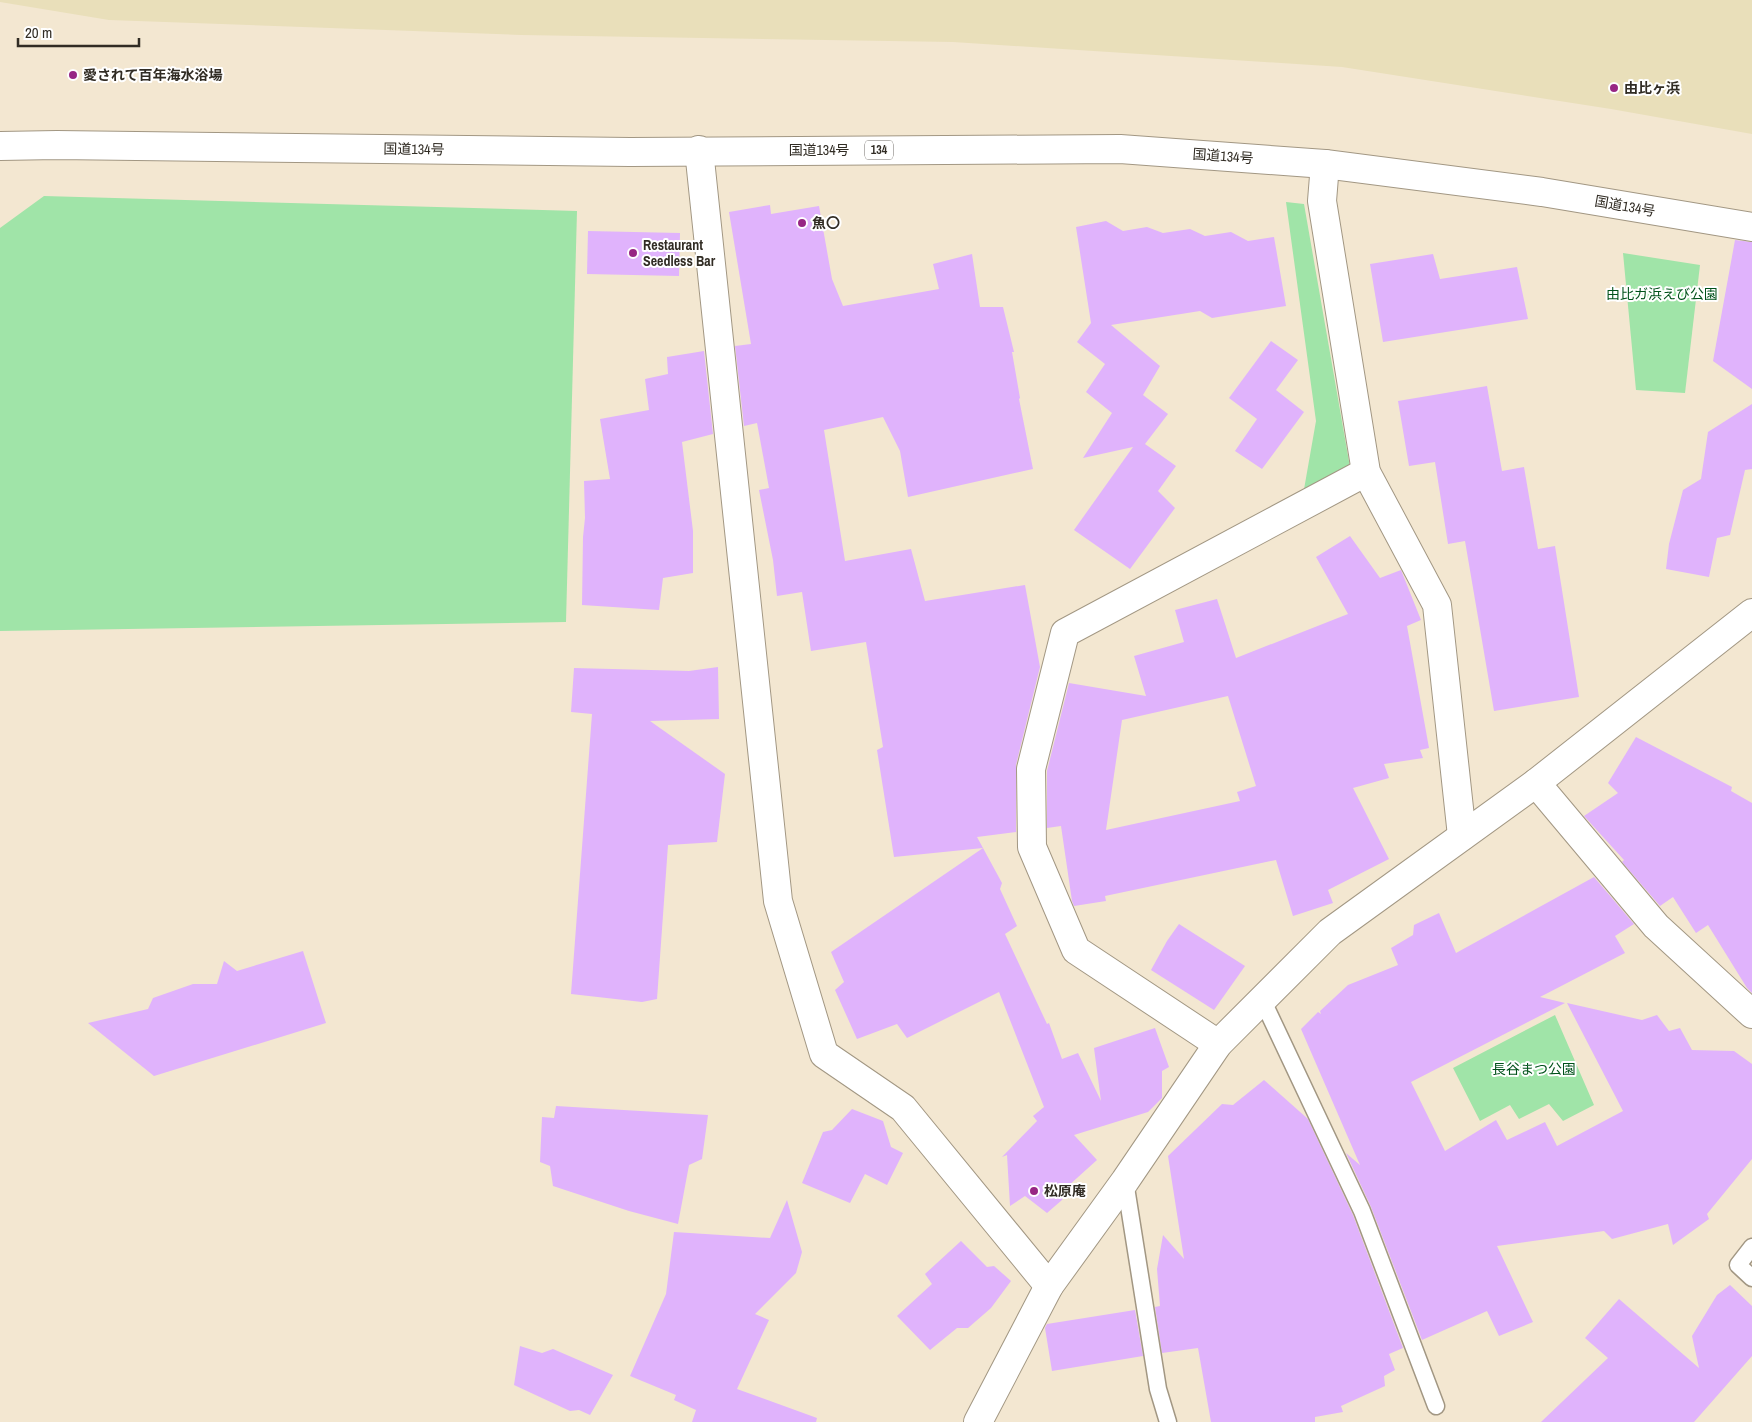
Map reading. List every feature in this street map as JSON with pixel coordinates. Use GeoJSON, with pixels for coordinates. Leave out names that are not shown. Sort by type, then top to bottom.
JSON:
{"type":"FeatureCollection","features":[{"type":"Feature","properties":{"kind":"main road","name":"国道134号"},"geometry":{"type":"LineString","coordinates":[[0,146],[67,145],[630,152],[699,150],[1120,149],[1325,164],[1542,192],[1752,227]]}},
{"type":"Feature","properties":{"kind":"main road"},"geometry":{"type":"LineString","coordinates":[[699,150],[778,901],[824,1054],[903,1108],[1049,1286]]}},
{"type":"Feature","properties":{"kind":"main road"},"geometry":{"type":"LineString","coordinates":[[1325,164],[1322,201],[1366,472],[1437,605],[1462,836]]}},
{"type":"Feature","properties":{"kind":"main road"},"geometry":{"type":"LineString","coordinates":[[1218,1044],[1076,950],[1032,847],[1031,769],[1065,633],[1366,472]]}},
{"type":"Feature","properties":{"kind":"main road"},"geometry":{"type":"LineString","coordinates":[[978,1422],[1049,1286],[1125,1181],[1218,1044],[1330,932],[1536,783],[1752,613]]}},
{"type":"Feature","properties":{"kind":"main road"},"geometry":{"type":"LineString","coordinates":[[1536,783],[1656,926],[1752,1014]]}},
{"type":"Feature","properties":{"kind":"lane"},"geometry":{"type":"LineString","coordinates":[[1262,999],[1362,1211],[1436,1406]]}},
{"type":"Feature","properties":{"kind":"lane"},"geometry":{"type":"LineString","coordinates":[[1125,1181],[1158,1390],[1168,1422]]}},
{"type":"Feature","properties":{"kind":"lane"},"geometry":{"type":"LineString","coordinates":[[1752,1246],[1738,1265],[1752,1278]]}},
{"type":"Feature","properties":{"kind":"green space"},"geometry":{"type":"Polygon","coordinates":[[[44,196],[577,211],[566,622],[0,631],[0,228],[44,196]]]}},
{"type":"Feature","properties":{"kind":"green space"},"geometry":{"type":"Polygon","coordinates":[[[1286,202],[1304,204],[1351,473],[1303,495],[1316,421],[1286,202]]]}},
{"type":"Feature","properties":{"kind":"green space","name":"由比ガ浜えび公園"},"geometry":{"type":"Polygon","coordinates":[[[1623,253],[1700,265],[1685,393],[1636,390],[1623,253]]]}},
{"type":"Feature","properties":{"kind":"green space","name":"長谷まつ公園"},"geometry":{"type":"Polygon","coordinates":[[[1555,1015],[1594,1105],[1563,1121],[1549,1104],[1519,1119],[1510,1105],[1480,1121],[1453,1068],[1555,1015]]]}},
{"type":"Feature","properties":{"kind":"sand","name":"由比ヶ浜"},"geometry":{"type":"Polygon","coordinates":[[[0,0],[1752,0],[1752,134],[1611,109],[1342,67],[953,42],[521,35],[109,20],[0,2],[0,0]]]}},
{"type":"Feature","properties":{"kind":"building"},"geometry":{"type":"Polygon","coordinates":[[[770,205],[771,214],[819,206],[832,279],[843,306],[939,289],[933,264],[972,254],[980,307],[1003,307],[1014,352],[1012,352],[1019,399],[1033,469],[908,497],[900,451],[883,417],[824,430],[845,561],[911,549],[925,601],[1025,585],[1040,667],[1016,765],[1016,832],[977,837],[983,848],[894,857],[877,750],[883,747],[866,642],[811,651],[802,592],[777,596],[773,560],[759,490],[769,488],[757,423],[744,426],[735,346],[751,344],[729,212],[770,205]]]}},
{"type":"Feature","properties":{"kind":"building"},"geometry":{"type":"Polygon","coordinates":[[[1106,221],[1123,231],[1147,227],[1163,233],[1190,229],[1205,236],[1231,232],[1248,241],[1274,237],[1286,306],[1212,318],[1200,311],[1111,325],[1160,366],[1143,395],[1168,414],[1145,444],[1176,466],[1158,491],[1175,508],[1130,569],[1074,530],[1133,447],[1083,458],[1112,413],[1086,392],[1105,364],[1077,342],[1091,323],[1076,227],[1106,221]]]}},
{"type":"Feature","properties":{"kind":"building","name":"Restaurant Seedless Bar"},"geometry":{"type":"Polygon","coordinates":[[[588,231],[680,233],[679,276],[587,274],[588,231]]]}},
{"type":"Feature","properties":{"kind":"building"},"geometry":{"type":"Polygon","coordinates":[[[1735,240],[1752,242],[1752,389],[1713,361],[1735,240]]]}},
{"type":"Feature","properties":{"kind":"building"},"geometry":{"type":"Polygon","coordinates":[[[1433,254],[1440,279],[1517,267],[1528,319],[1383,342],[1370,264],[1433,254]]]}},
{"type":"Feature","properties":{"kind":"building"},"geometry":{"type":"Polygon","coordinates":[[[1271,341],[1298,360],[1276,390],[1304,412],[1262,469],[1235,451],[1257,419],[1229,398],[1271,341]]]}},
{"type":"Feature","properties":{"kind":"building"},"geometry":{"type":"Polygon","coordinates":[[[704,351],[713,434],[682,442],[693,531],[693,573],[663,578],[659,610],[582,605],[585,518],[584,481],[610,479],[600,419],[649,410],[645,379],[668,374],[667,357],[704,351]]]}},
{"type":"Feature","properties":{"kind":"building"},"geometry":{"type":"Polygon","coordinates":[[[1487,386],[1502,471],[1524,467],[1538,549],[1555,546],[1579,697],[1494,711],[1465,541],[1448,544],[1435,462],[1409,466],[1398,401],[1487,386]]]}},
{"type":"Feature","properties":{"kind":"building"},"geometry":{"type":"Polygon","coordinates":[[[1752,404],[1752,469],[1745,470],[1730,535],[1717,538],[1709,577],[1666,569],[1669,544],[1683,490],[1701,479],[1708,432],[1752,404]]]}},
{"type":"Feature","properties":{"kind":"building"},"geometry":{"type":"Polygon","coordinates":[[[1350,536],[1380,578],[1401,570],[1421,620],[1407,626],[1429,748],[1420,750],[1423,758],[1384,764],[1389,778],[1353,788],[1389,859],[1328,890],[1333,903],[1293,916],[1276,860],[1105,896],[1106,901],[1074,906],[1061,826],[1047,828],[1047,771],[1069,683],[1146,696],[1134,656],[1184,642],[1175,610],[1217,599],[1236,658],[1348,614],[1316,557],[1350,536]],[[1228,696],[1122,720],[1106,830],[1240,801],[1237,792],[1256,786],[1228,696]]]}},
{"type":"Feature","properties":{"kind":"building"},"geometry":{"type":"Polygon","coordinates":[[[718,667],[719,719],[650,721],[725,774],[717,842],[668,845],[657,999],[642,1002],[571,994],[592,714],[571,712],[574,668],[689,671],[718,667]]]}},
{"type":"Feature","properties":{"kind":"building"},"geometry":{"type":"Polygon","coordinates":[[[1636,737],[1732,787],[1731,791],[1752,803],[1752,993],[1708,925],[1696,933],[1673,897],[1660,906],[1622,862],[1624,860],[1584,816],[1618,793],[1608,783],[1636,737]]]}},
{"type":"Feature","properties":{"kind":"building"},"geometry":{"type":"Polygon","coordinates":[[[983,848],[1002,883],[1000,889],[1017,926],[1005,934],[1047,1024],[1049,1023],[1062,1059],[1078,1053],[1101,1101],[1094,1048],[1155,1028],[1169,1067],[1162,1071],[1162,1098],[1148,1112],[1074,1135],[1097,1160],[1067,1187],[1062,1200],[1047,1213],[1025,1196],[1010,1206],[1007,1155],[1002,1157],[1037,1121],[1033,1116],[1044,1107],[999,992],[907,1038],[897,1024],[857,1039],[835,990],[844,982],[831,952],[983,848]]]}},
{"type":"Feature","properties":{"kind":"building"},"geometry":{"type":"Polygon","coordinates":[[[1594,877],[1634,924],[1615,936],[1625,953],[1540,997],[1565,1003],[1411,1082],[1445,1151],[1496,1120],[1507,1140],[1545,1122],[1557,1146],[1623,1111],[1567,1003],[1642,1020],[1657,1015],[1669,1031],[1680,1028],[1692,1050],[1734,1051],[1752,1064],[1752,1159],[1707,1214],[1709,1219],[1673,1245],[1668,1224],[1612,1239],[1604,1231],[1497,1246],[1533,1322],[1499,1336],[1487,1311],[1422,1340],[1371,1207],[1346,1153],[1360,1165],[1301,1029],[1318,1012],[1321,1014],[1320,1011],[1348,985],[1398,965],[1391,948],[1413,935],[1414,925],[1439,913],[1456,953],[1594,877]]]}},
{"type":"Feature","properties":{"kind":"building"},"geometry":{"type":"Polygon","coordinates":[[[1179,924],[1245,966],[1214,1010],[1151,970],[1179,924]]]}},
{"type":"Feature","properties":{"kind":"building"},"geometry":{"type":"Polygon","coordinates":[[[303,951],[326,1023],[154,1076],[88,1023],[148,1009],[153,998],[193,984],[217,984],[224,961],[237,971],[303,951]]]}},
{"type":"Feature","properties":{"kind":"building"},"geometry":{"type":"Polygon","coordinates":[[[1264,1080],[1308,1119],[1353,1215],[1403,1348],[1389,1354],[1395,1370],[1384,1376],[1385,1386],[1341,1406],[1343,1412],[1315,1417],[1315,1422],[1211,1422],[1198,1348],[1162,1353],[1155,1307],[1160,1306],[1157,1269],[1163,1235],[1184,1259],[1168,1156],[1222,1104],[1233,1105],[1264,1080]]]}},
{"type":"Feature","properties":{"kind":"building"},"geometry":{"type":"Polygon","coordinates":[[[556,1106],[708,1115],[702,1159],[689,1165],[678,1224],[629,1211],[553,1186],[550,1166],[540,1162],[542,1117],[554,1118],[556,1106]]]}},
{"type":"Feature","properties":{"kind":"building"},"geometry":{"type":"Polygon","coordinates":[[[852,1109],[883,1121],[891,1147],[903,1153],[887,1185],[865,1174],[850,1203],[802,1183],[823,1132],[832,1130],[852,1109]]]}},
{"type":"Feature","properties":{"kind":"building"},"geometry":{"type":"Polygon","coordinates":[[[787,1200],[802,1252],[796,1273],[755,1314],[769,1320],[737,1389],[817,1418],[816,1422],[692,1422],[696,1410],[674,1400],[676,1395],[630,1376],[666,1294],[674,1232],[770,1238],[787,1200]]]}},
{"type":"Feature","properties":{"kind":"building"},"geometry":{"type":"Polygon","coordinates":[[[961,1241],[987,1267],[994,1266],[1011,1281],[991,1308],[968,1328],[957,1328],[930,1350],[897,1316],[932,1284],[925,1274],[961,1241]]]}},
{"type":"Feature","properties":{"kind":"building"},"geometry":{"type":"Polygon","coordinates":[[[1730,1285],[1752,1306],[1752,1356],[1694,1422],[1541,1422],[1608,1358],[1585,1338],[1619,1299],[1699,1368],[1692,1336],[1717,1295],[1730,1285]]]}},
{"type":"Feature","properties":{"kind":"building"},"geometry":{"type":"Polygon","coordinates":[[[1135,1310],[1143,1356],[1052,1371],[1045,1328],[1047,1324],[1135,1310]]]}},
{"type":"Feature","properties":{"kind":"building"},"geometry":{"type":"Polygon","coordinates":[[[520,1346],[542,1353],[553,1349],[613,1375],[590,1415],[579,1410],[570,1411],[514,1385],[520,1346]]]}},
{"type":"Feature","properties":{"kind":"place","name":"愛されて百年海水浴場"},"geometry":{"type":"Point","coordinates":[73,75]}},
{"type":"Feature","properties":{"kind":"place","name":"由比ヶ浜"},"geometry":{"type":"Point","coordinates":[1614,88]}},
{"type":"Feature","properties":{"kind":"place","name":"魚〇"},"geometry":{"type":"Point","coordinates":[802,223]}},
{"type":"Feature","properties":{"kind":"place","name":"Restaurant Seedless Bar"},"geometry":{"type":"Point","coordinates":[633,253]}},
{"type":"Feature","properties":{"kind":"place","name":"松原庵"},"geometry":{"type":"Point","coordinates":[1034,1191]}}]}
